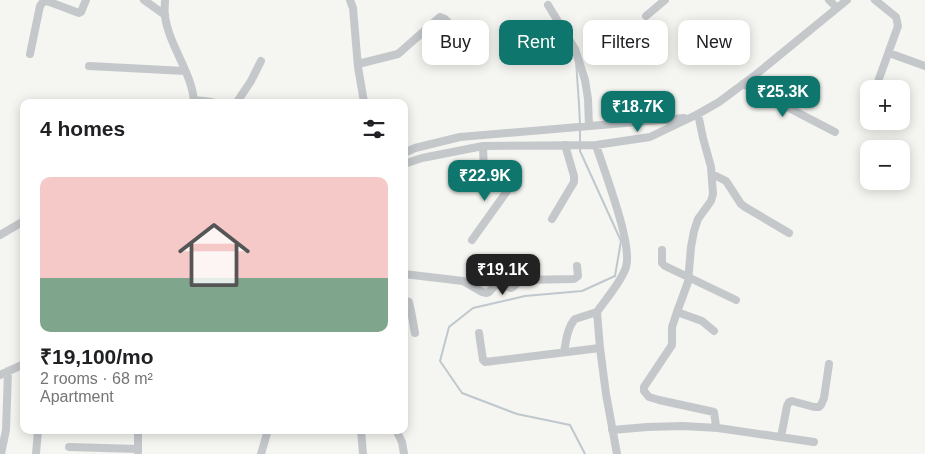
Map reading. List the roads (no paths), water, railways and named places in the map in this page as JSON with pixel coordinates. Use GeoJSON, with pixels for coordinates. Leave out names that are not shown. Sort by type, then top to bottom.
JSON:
{"type":"FeatureCollection","features":[{"type":"Feature","properties":{"kind":"street"},"geometry":{"type":"LineString","coordinates":[[30,54],[40,6],[43,2],[47,1],[79,13],[86,0]]}},
{"type":"Feature","properties":{"kind":"street"},"geometry":{"type":"LineString","coordinates":[[144,0],[165,15]]}},
{"type":"Feature","properties":{"kind":"street"},"geometry":{"type":"LineString","coordinates":[[165,0],[167,25],[189,80],[194,99]]}},
{"type":"Feature","properties":{"kind":"street"},"geometry":{"type":"LineString","coordinates":[[350,0],[353,8],[364,99]]}},
{"type":"Feature","properties":{"kind":"street"},"geometry":{"type":"LineString","coordinates":[[646,16],[665,0]]}},
{"type":"Feature","properties":{"kind":"street"},"geometry":{"type":"LineString","coordinates":[[829,0],[837,8]]}},
{"type":"Feature","properties":{"kind":"street"},"geometry":{"type":"LineString","coordinates":[[408,163],[482,146],[596,145],[650,137],[708,109],[743,84],[847,0]]}},
{"type":"Feature","properties":{"kind":"street"},"geometry":{"type":"LineString","coordinates":[[875,0],[896,17],[898,23],[879,80]]}},
{"type":"Feature","properties":{"kind":"street"},"geometry":{"type":"LineString","coordinates":[[548,5],[575,49],[588,99],[587,126]]}},
{"type":"Feature","properties":{"kind":"street"},"geometry":{"type":"LineString","coordinates":[[358,64],[398,54],[422,33]]}},
{"type":"Feature","properties":{"kind":"street"},"geometry":{"type":"LineString","coordinates":[[889,53],[925,66]]}},
{"type":"Feature","properties":{"kind":"street"},"geometry":{"type":"LineString","coordinates":[[239,99],[261,61]]}},
{"type":"Feature","properties":{"kind":"street"},"geometry":{"type":"LineString","coordinates":[[90,66],[185,71]]}},
{"type":"Feature","properties":{"kind":"street"},"geometry":{"type":"LineString","coordinates":[[743,84],[834,132]]}},
{"type":"Feature","properties":{"kind":"street"},"geometry":{"type":"LineString","coordinates":[[698,114],[712,174],[714,194],[698,219],[694,231],[688,284],[672,327],[672,345],[644,387],[644,391],[649,397],[714,412],[718,428]]}},
{"type":"Feature","properties":{"kind":"street"},"geometry":{"type":"LineString","coordinates":[[408,151],[460,137],[689,118]]}},
{"type":"Feature","properties":{"kind":"street"},"geometry":{"type":"LineString","coordinates":[[552,218],[574,182],[569,145]]}},
{"type":"Feature","properties":{"kind":"street"},"geometry":{"type":"LineString","coordinates":[[564,352],[572,321],[596,312],[622,278],[628,259],[627,245],[617,209],[596,145]]}},
{"type":"Feature","properties":{"kind":"street"},"geometry":{"type":"LineString","coordinates":[[482,146],[484,173],[507,189]]}},
{"type":"Feature","properties":{"kind":"street"},"geometry":{"type":"LineString","coordinates":[[712,174],[726,182],[741,204],[789,233]]}},
{"type":"Feature","properties":{"kind":"street"},"geometry":{"type":"LineString","coordinates":[[472,240],[517,177]]}},
{"type":"Feature","properties":{"kind":"street"},"geometry":{"type":"LineString","coordinates":[[0,235],[20,223]]}},
{"type":"Feature","properties":{"kind":"street"},"geometry":{"type":"LineString","coordinates":[[662,250],[663,265],[736,300]]}},
{"type":"Feature","properties":{"kind":"street"},"geometry":{"type":"LineString","coordinates":[[408,274],[463,281],[482,292],[489,292],[499,282],[511,288],[522,280],[574,279],[578,276],[577,266]]}},
{"type":"Feature","properties":{"kind":"street"},"geometry":{"type":"LineString","coordinates":[[408,302],[415,333]]}},
{"type":"Feature","properties":{"kind":"street"},"geometry":{"type":"LineString","coordinates":[[596,312],[606,394],[617,454]]}},
{"type":"Feature","properties":{"kind":"street"},"geometry":{"type":"LineString","coordinates":[[676,312],[702,321],[714,331]]}},
{"type":"Feature","properties":{"kind":"street"},"geometry":{"type":"LineString","coordinates":[[479,333],[482,360],[485,362],[600,348]]}},
{"type":"Feature","properties":{"kind":"street"},"geometry":{"type":"LineString","coordinates":[[781,437],[789,402],[792,401],[817,407],[821,405],[824,398],[828,364]]}},
{"type":"Feature","properties":{"kind":"street"},"geometry":{"type":"LineString","coordinates":[[0,374],[20,366]]}},
{"type":"Feature","properties":{"kind":"street"},"geometry":{"type":"LineString","coordinates":[[1,454],[6,430],[8,371]]}},
{"type":"Feature","properties":{"kind":"street"},"geometry":{"type":"LineString","coordinates":[[612,430],[683,426],[718,428],[814,442]]}},
{"type":"Feature","properties":{"kind":"street"},"geometry":{"type":"LineString","coordinates":[[36,454],[38,434]]}},
{"type":"Feature","properties":{"kind":"street"},"geometry":{"type":"LineString","coordinates":[[69,447],[138,451],[138,434]]}},
{"type":"Feature","properties":{"kind":"street"},"geometry":{"type":"LineString","coordinates":[[261,454],[267,434]]}},
{"type":"Feature","properties":{"kind":"street"},"geometry":{"type":"LineString","coordinates":[[362,434],[363,454]]}},
{"type":"Feature","properties":{"kind":"street"},"geometry":{"type":"LineString","coordinates":[[398,434],[402,442],[404,454]]}},
{"type":"Feature","properties":{"kind":"waterway"},"geometry":{"type":"LineString","coordinates":[[576,61],[580,124]]}},
{"type":"Feature","properties":{"kind":"waterway"},"geometry":{"type":"LineString","coordinates":[[580,129],[580,142]]}},
{"type":"Feature","properties":{"kind":"waterway"},"geometry":{"type":"LineString","coordinates":[[580,146],[580,151],[621,241],[615,276],[582,291],[525,296],[473,308],[449,327],[440,361],[462,393],[517,414],[570,425],[585,454]]}}]}
